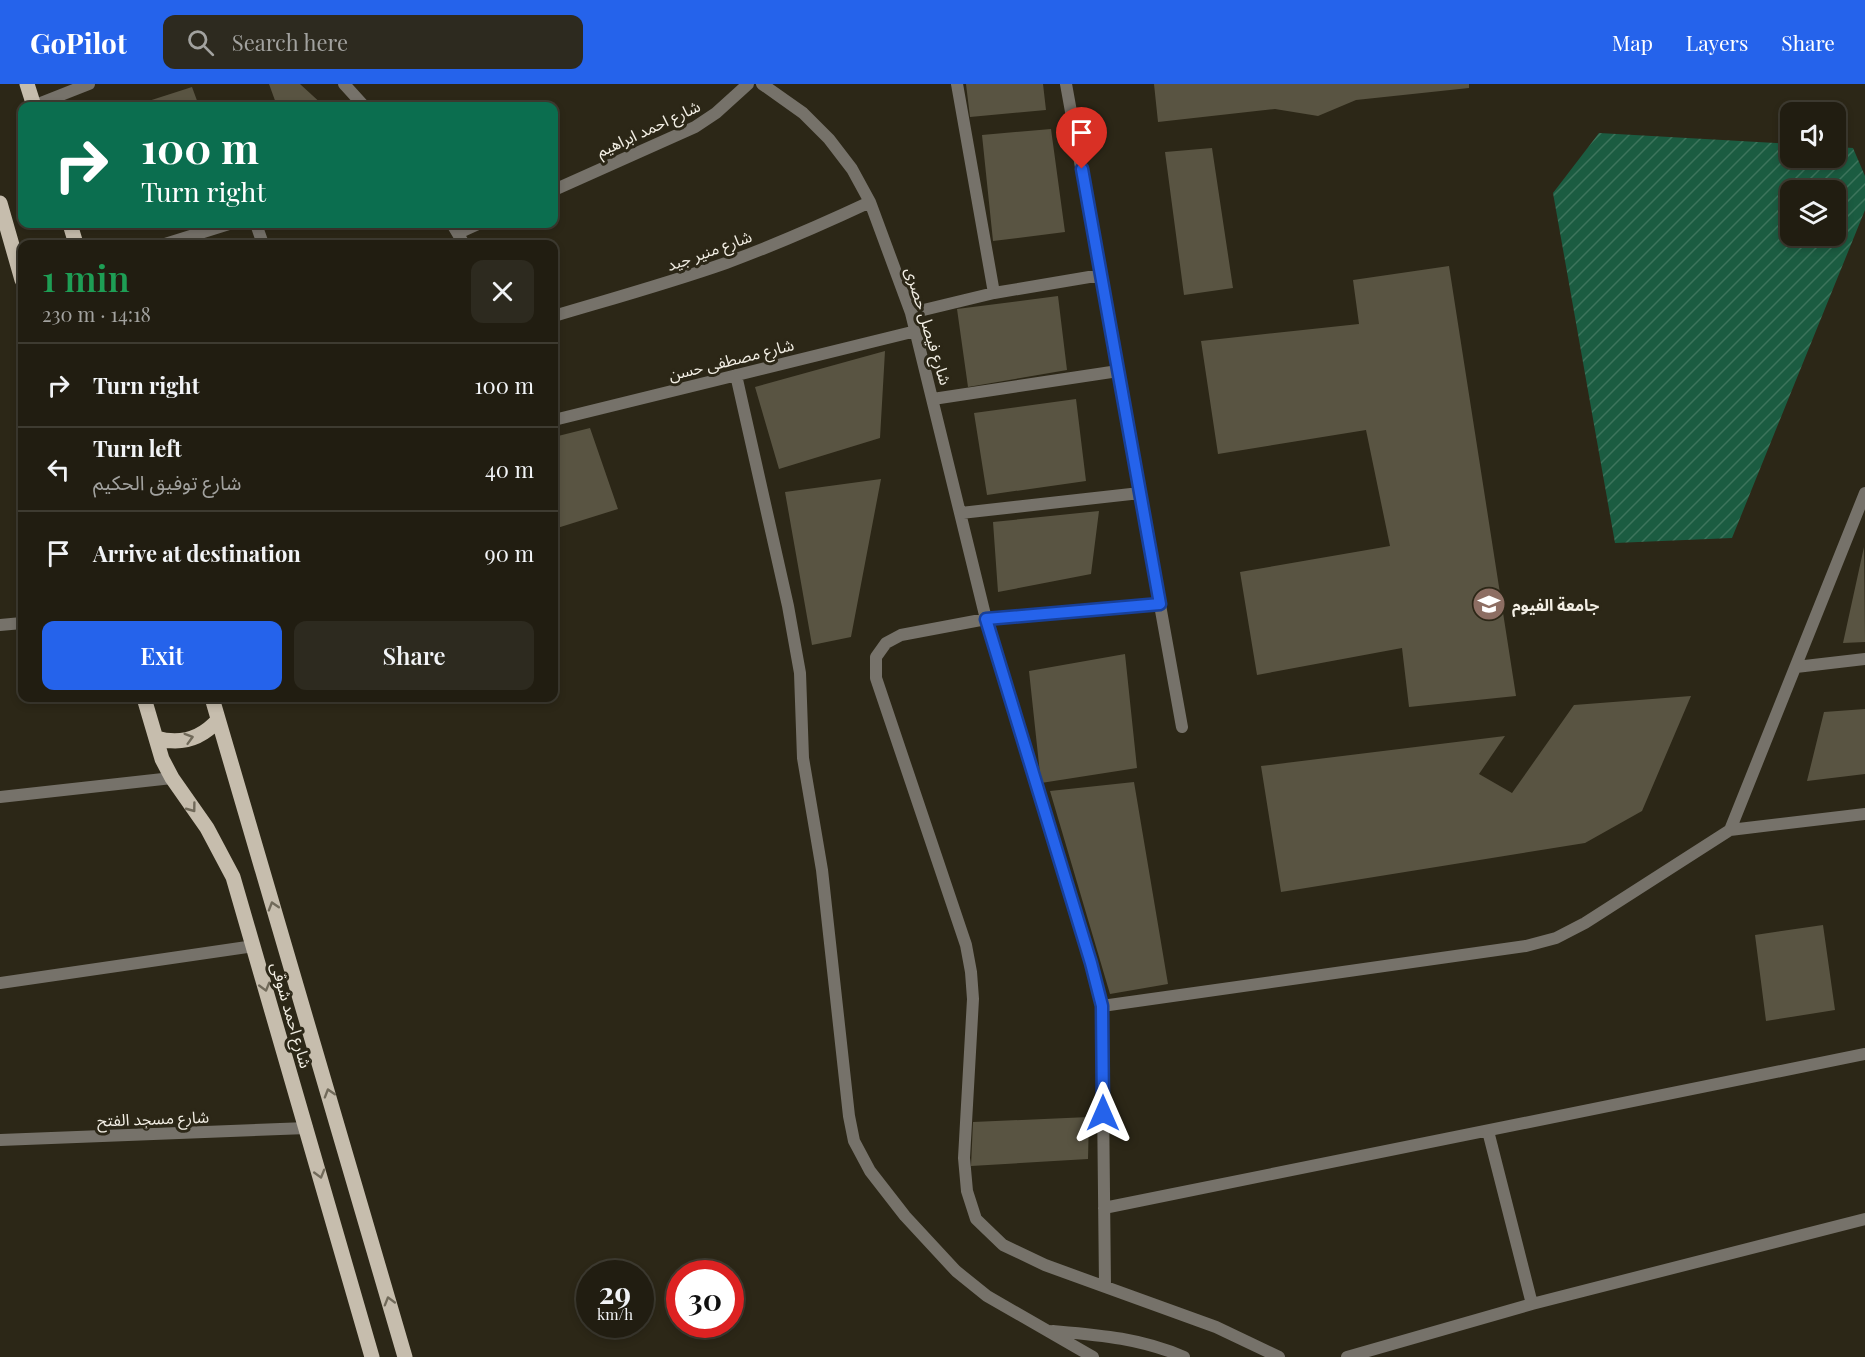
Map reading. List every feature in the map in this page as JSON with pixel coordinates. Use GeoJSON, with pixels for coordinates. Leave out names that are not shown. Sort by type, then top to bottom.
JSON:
{"type":"FeatureCollection","features":[{"type":"Feature","properties":{"kind":"main road"},"geometry":{"type":"LineString","coordinates":[[27,84],[32,102]]}},
{"type":"Feature","properties":{"kind":"main road"},"geometry":{"type":"LineString","coordinates":[[0,203],[18,265]]}},
{"type":"Feature","properties":{"kind":"main road","name":"شارع احمد شوقى"},"geometry":{"type":"LineString","coordinates":[[145,702],[162,759],[221,852],[242,903],[372,1357]]}},
{"type":"Feature","properties":{"kind":"main road","name":"شارع احمد شوقى"},"geometry":{"type":"LineString","coordinates":[[213,702],[405,1357]]}},
{"type":"Feature","properties":{"kind":"main road"},"geometry":{"type":"LineString","coordinates":[[156,738],[167,741],[190,739],[201,735],[218,720]]}},
{"type":"Feature","properties":{"kind":"street"},"geometry":{"type":"LineString","coordinates":[[43,102],[88,84]]}},
{"type":"Feature","properties":{"kind":"street"},"geometry":{"type":"LineString","coordinates":[[344,84],[360,102]]}},
{"type":"Feature","properties":{"kind":"street","name":"شارع احمد ابراهيم"},"geometry":{"type":"LineString","coordinates":[[558,188],[694,127],[716,113],[748,84]]}},
{"type":"Feature","properties":{"kind":"street","name":"شارع فيصل حصرى"},"geometry":{"type":"LineString","coordinates":[[762,84],[803,113],[829,139],[852,169],[870,202],[911,313],[986,619],[1091,963],[1102,1006],[1105,1286]]}},
{"type":"Feature","properties":{"kind":"street"},"geometry":{"type":"LineString","coordinates":[[957,84],[994,293]]}},
{"type":"Feature","properties":{"kind":"street"},"geometry":{"type":"LineString","coordinates":[[1066,84],[1182,727]]}},
{"type":"Feature","properties":{"kind":"street","name":"شارع منير جيد"},"geometry":{"type":"LineString","coordinates":[[558,315],[728,262],[824,224],[870,202]]}},
{"type":"Feature","properties":{"kind":"street"},"geometry":{"type":"LineString","coordinates":[[178,240],[216,228]]}},
{"type":"Feature","properties":{"kind":"street"},"geometry":{"type":"LineString","coordinates":[[911,313],[994,293],[1101,275]]}},
{"type":"Feature","properties":{"kind":"street","name":"شارع مصطفى حسن"},"geometry":{"type":"LineString","coordinates":[[558,419],[916,331]]}},
{"type":"Feature","properties":{"kind":"street"},"geometry":{"type":"LineString","coordinates":[[933,399],[1118,371]]}},
{"type":"Feature","properties":{"kind":"street"},"geometry":{"type":"LineString","coordinates":[[736,375],[788,606],[800,673],[803,758],[822,870],[854,1141],[870,1171],[905,1216],[956,1271],[987,1296],[1093,1357]]}},
{"type":"Feature","properties":{"kind":"street"},"geometry":{"type":"LineString","coordinates":[[961,513],[1140,493]]}},
{"type":"Feature","properties":{"kind":"street"},"geometry":{"type":"LineString","coordinates":[[1730,830],[1865,494]]}},
{"type":"Feature","properties":{"kind":"street"},"geometry":{"type":"LineString","coordinates":[[1160,604],[986,619],[901,635],[886,643],[876,657],[876,678],[966,945],[971,972],[973,999],[964,1158],[967,1191],[976,1219],[1004,1245],[1045,1265],[1216,1328],[1279,1357]]}},
{"type":"Feature","properties":{"kind":"street"},"geometry":{"type":"LineString","coordinates":[[0,625],[18,623]]}},
{"type":"Feature","properties":{"kind":"street"},"geometry":{"type":"LineString","coordinates":[[1796,667],[1865,659]]}},
{"type":"Feature","properties":{"kind":"street"},"geometry":{"type":"LineString","coordinates":[[0,797],[172,778]]}},
{"type":"Feature","properties":{"kind":"street"},"geometry":{"type":"LineString","coordinates":[[1102,1006],[1526,946],[1556,938],[1585,923],[1730,830],[1865,814]]}},
{"type":"Feature","properties":{"kind":"street"},"geometry":{"type":"LineString","coordinates":[[0,983],[254,946]]}},
{"type":"Feature","properties":{"kind":"street"},"geometry":{"type":"LineString","coordinates":[[1104,1208],[1865,1054]]}},
{"type":"Feature","properties":{"kind":"street","name":"شارع مسجد الفتح"},"geometry":{"type":"LineString","coordinates":[[0,1140],[307,1128]]}},
{"type":"Feature","properties":{"kind":"street"},"geometry":{"type":"LineString","coordinates":[[1488,1131],[1532,1304]]}},
{"type":"Feature","properties":{"kind":"street"},"geometry":{"type":"LineString","coordinates":[[1347,1357],[1532,1304],[1865,1220]]}},
{"type":"Feature","properties":{"kind":"street"},"geometry":{"type":"LineString","coordinates":[[1048,1330],[1123,1338],[1160,1347],[1184,1357]]}},
{"type":"Feature","properties":{"kind":"green space"},"geometry":{"type":"Polygon","coordinates":[[[1599,133],[1780,143],[1780,168],[1846,168],[1846,148],[1853,148],[1865,176],[1865,210],[1732,538],[1615,543],[1553,193],[1599,133]]]}},
{"type":"Feature","properties":{"kind":"building"},"geometry":{"type":"Polygon","coordinates":[[[269,84],[300,84],[320,102],[276,102],[269,84]]]}},
{"type":"Feature","properties":{"kind":"building"},"geometry":{"type":"Polygon","coordinates":[[[966,84],[1043,84],[1046,110],[970,117],[966,84]]]}},
{"type":"Feature","properties":{"kind":"building"},"geometry":{"type":"Polygon","coordinates":[[[1154,84],[1469,84],[1469,88],[1356,100],[1318,116],[1275,109],[1158,122],[1154,84]]]}},
{"type":"Feature","properties":{"kind":"building"},"geometry":{"type":"Polygon","coordinates":[[[192,87],[198,102],[145,102],[192,87]]]}},
{"type":"Feature","properties":{"kind":"building"},"geometry":{"type":"Polygon","coordinates":[[[1051,129],[1065,232],[993,241],[982,135],[1051,129]]]}},
{"type":"Feature","properties":{"kind":"building"},"geometry":{"type":"Polygon","coordinates":[[[1212,148],[1233,288],[1184,295],[1165,152],[1212,148]]]}},
{"type":"Feature","properties":{"kind":"building"},"geometry":{"type":"Polygon","coordinates":[[[1449,266],[1516,696],[1409,707],[1402,648],[1257,675],[1240,572],[1390,546],[1366,430],[1218,454],[1201,341],[1359,324],[1353,280],[1449,266]]]}},
{"type":"Feature","properties":{"kind":"building"},"geometry":{"type":"Polygon","coordinates":[[[1058,296],[1067,370],[968,387],[957,309],[1058,296]]]}},
{"type":"Feature","properties":{"kind":"building"},"geometry":{"type":"Polygon","coordinates":[[[885,351],[880,438],[779,469],[755,387],[885,351]]]}},
{"type":"Feature","properties":{"kind":"building"},"geometry":{"type":"Polygon","coordinates":[[[1076,399],[1086,481],[987,495],[974,413],[1076,399]]]}},
{"type":"Feature","properties":{"kind":"building"},"geometry":{"type":"Polygon","coordinates":[[[590,428],[618,509],[558,528],[558,436],[590,428]]]}},
{"type":"Feature","properties":{"kind":"building"},"geometry":{"type":"Polygon","coordinates":[[[881,479],[851,637],[812,645],[785,492],[881,479]]]}},
{"type":"Feature","properties":{"kind":"building"},"geometry":{"type":"Polygon","coordinates":[[[1099,511],[1091,574],[998,592],[993,522],[1099,511]]]}},
{"type":"Feature","properties":{"kind":"building"},"geometry":{"type":"Polygon","coordinates":[[[1864,547],[1865,642],[1843,643],[1864,547]]]}},
{"type":"Feature","properties":{"kind":"building"},"geometry":{"type":"Polygon","coordinates":[[[1125,654],[1137,768],[1041,783],[1029,671],[1125,654]]]}},
{"type":"Feature","properties":{"kind":"building"},"geometry":{"type":"Polygon","coordinates":[[[1691,696],[1642,811],[1585,843],[1281,892],[1261,766],[1505,736],[1479,774],[1512,793],[1574,705],[1691,696]]]}},
{"type":"Feature","properties":{"kind":"building"},"geometry":{"type":"Polygon","coordinates":[[[1865,709],[1865,774],[1807,781],[1824,712],[1865,709]]]}},
{"type":"Feature","properties":{"kind":"building"},"geometry":{"type":"Polygon","coordinates":[[[1134,782],[1168,984],[1110,994],[1050,791],[1134,782]]]}},
{"type":"Feature","properties":{"kind":"building"},"geometry":{"type":"Polygon","coordinates":[[[1823,925],[1835,1010],[1766,1021],[1755,935],[1823,925]]]}},
{"type":"Feature","properties":{"kind":"building"},"geometry":{"type":"Polygon","coordinates":[[[1089,1117],[1088,1159],[971,1166],[973,1122],[1089,1117]]]}},
{"type":"Feature","properties":{"kind":"place","name":"جامعة الفيوم"},"geometry":{"type":"Point","coordinates":[1489,604]}},
{"type":"Feature","properties":{"kind":"route"},"geometry":{"type":"LineString","coordinates":[[1082,169],[1160,604],[986,619],[1091,963],[1102,1006],[1103,1113]]}}]}
